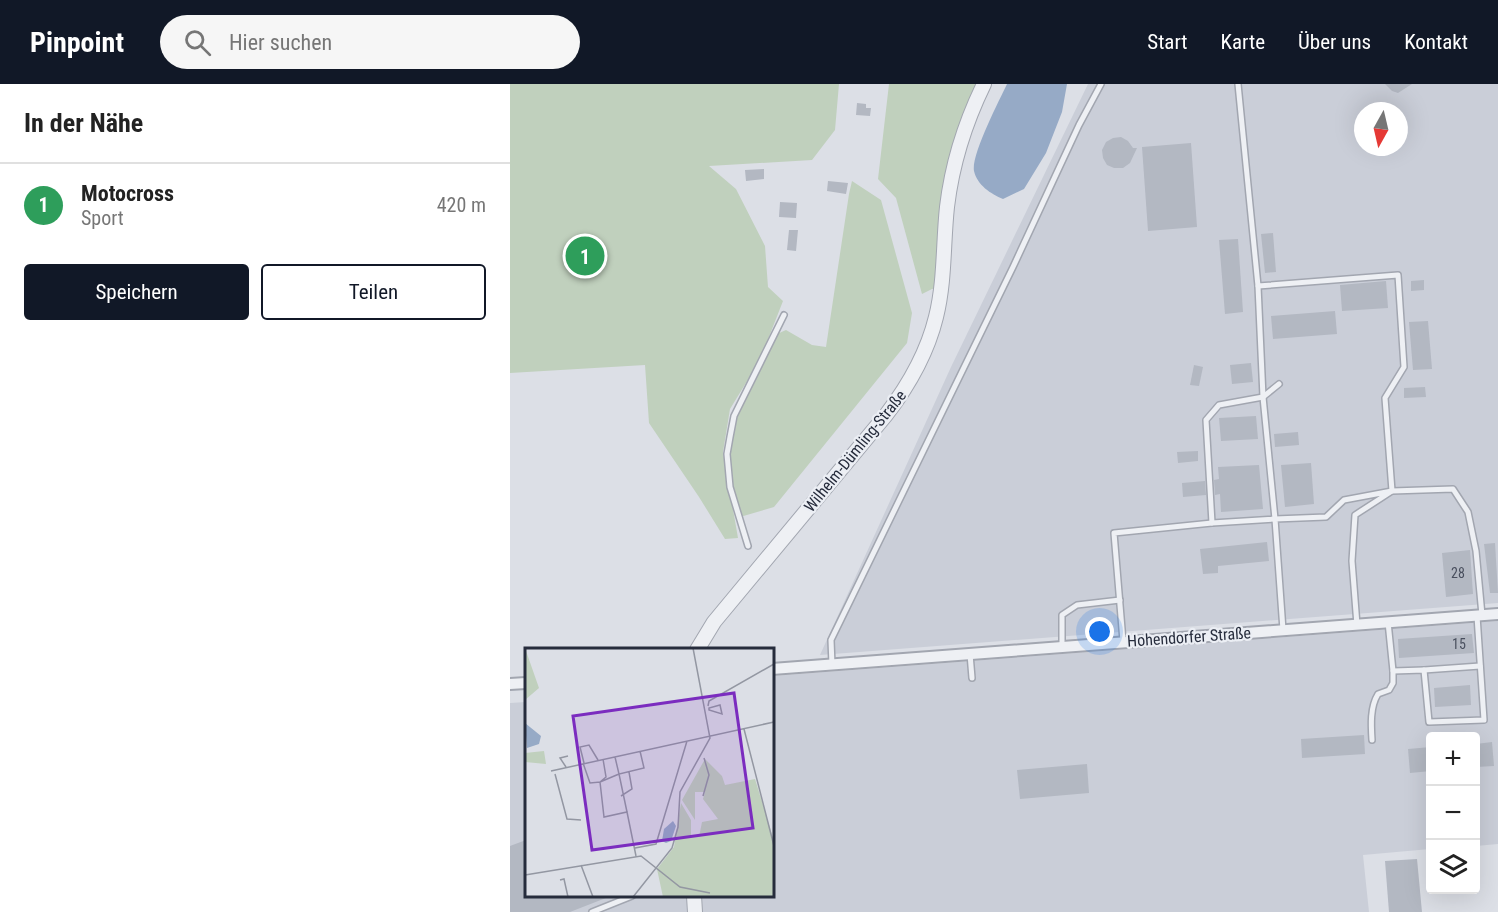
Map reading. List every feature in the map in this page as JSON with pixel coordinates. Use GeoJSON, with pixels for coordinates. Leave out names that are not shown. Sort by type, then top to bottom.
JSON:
{"type":"FeatureCollection","features":[{"type":"Feature","properties":{"kind":"street","name":"Wilhelm-Dümling-Straße"},"geometry":{"type":"LineString","coordinates":[[698,648],[714,622],[900,397],[921,360],[932,330],[940,296],[951,181],[970,115],[984,84]]}},
{"type":"Feature","properties":{"kind":"street","name":"Hohendorfer Straße"},"geometry":{"type":"LineString","coordinates":[[774,669],[1498,614]]}},
{"type":"Feature","properties":{"kind":"street"},"geometry":{"type":"LineString","coordinates":[[510,684],[525,683]]}},
{"type":"Feature","properties":{"kind":"street"},"geometry":{"type":"LineString","coordinates":[[694,897],[695,912]]}},
{"type":"Feature","properties":{"kind":"lane"},"geometry":{"type":"LineString","coordinates":[[832,665],[831,640],[1008,278],[1078,125],[1101,84]]}},
{"type":"Feature","properties":{"kind":"lane"},"geometry":{"type":"LineString","coordinates":[[1238,84],[1258,286],[1263,397],[1283,630]]}},
{"type":"Feature","properties":{"kind":"lane"},"geometry":{"type":"LineString","coordinates":[[1258,286],[1398,275],[1404,367],[1385,398],[1392,491]]}},
{"type":"Feature","properties":{"kind":"lane"},"geometry":{"type":"LineString","coordinates":[[748,546],[730,487],[728,454],[730,437],[734,416],[784,315]]}},
{"type":"Feature","properties":{"kind":"lane"},"geometry":{"type":"LineString","coordinates":[[1212,523],[1206,420],[1219,405],[1263,397],[1279,384]]}},
{"type":"Feature","properties":{"kind":"lane"},"geometry":{"type":"LineString","coordinates":[[1124,641],[1114,533],[1212,523],[1326,517],[1344,500],[1392,491],[1453,489],[1468,513],[1476,550],[1484,720],[1429,722],[1424,670]]}},
{"type":"Feature","properties":{"kind":"lane"},"geometry":{"type":"LineString","coordinates":[[1357,625],[1352,561],[1355,515],[1392,491]]}},
{"type":"Feature","properties":{"kind":"lane"},"geometry":{"type":"LineString","coordinates":[[1062,646],[1062,615],[1077,605],[1120,600]]}},
{"type":"Feature","properties":{"kind":"lane"},"geometry":{"type":"LineString","coordinates":[[1372,740],[1371,718],[1375,699],[1378,694],[1389,690],[1393,683],[1388,622]]}},
{"type":"Feature","properties":{"kind":"lane"},"geometry":{"type":"LineString","coordinates":[[970,654],[972,678]]}},
{"type":"Feature","properties":{"kind":"lane"},"geometry":{"type":"LineString","coordinates":[[1393,671],[1480,666]]}},
{"type":"Feature","properties":{"kind":"lane"},"geometry":{"type":"LineString","coordinates":[[592,912],[630,897]]}},
{"type":"Feature","properties":{"kind":"shaded area"},"geometry":{"type":"Polygon","coordinates":[[[1088,84],[1498,84],[1498,603],[820,655],[951,367],[1088,84]]]}},
{"type":"Feature","properties":{"kind":"shaded area"},"geometry":{"type":"Polygon","coordinates":[[[1498,621],[1498,844],[1480,846],[1480,732],[1426,732],[1426,849],[1363,855],[1369,912],[510,912],[510,703],[525,702],[525,897],[774,897],[774,676],[1498,621]]]}},
{"type":"Feature","properties":{"kind":"green space"},"geometry":{"type":"Polygon","coordinates":[[[510,84],[839,84],[835,130],[812,160],[709,166],[736,189],[765,246],[768,287],[783,301],[760,360],[730,409],[723,452],[738,538],[725,539],[649,423],[645,365],[510,373],[510,84]]]}},
{"type":"Feature","properties":{"kind":"green space"},"geometry":{"type":"Polygon","coordinates":[[[889,84],[977,84],[946,185],[940,289],[932,289],[922,294],[896,198],[878,179],[889,84]]]}},
{"type":"Feature","properties":{"kind":"green space"},"geometry":{"type":"Polygon","coordinates":[[[852,181],[881,200],[912,313],[907,343],[774,507],[740,517],[732,485],[729,453],[735,417],[777,334],[786,330],[812,345],[826,347],[852,181]]]}},
{"type":"Feature","properties":{"kind":"water"},"geometry":{"type":"Polygon","coordinates":[[[1007,84],[1067,84],[1062,112],[1046,153],[1024,189],[1003,199],[981,185],[974,171],[974,163],[986,128],[1007,84]]]}},
{"type":"Feature","properties":{"kind":"building"},"geometry":{"type":"Polygon","coordinates":[[[1385,84],[1412,84],[1398,93],[1385,84]]]}},
{"type":"Feature","properties":{"kind":"building"},"geometry":{"type":"Polygon","coordinates":[[[857,103],[866,104],[866,108],[871,108],[870,116],[856,115],[857,103]]]}},
{"type":"Feature","properties":{"kind":"building"},"geometry":{"type":"Polygon","coordinates":[[[1121,137],[1133,148],[1137,148],[1130,163],[1123,168],[1114,168],[1107,165],[1102,150],[1106,142],[1121,137]]]}},
{"type":"Feature","properties":{"kind":"building"},"geometry":{"type":"Polygon","coordinates":[[[1191,143],[1197,227],[1148,231],[1142,147],[1191,143]]]}},
{"type":"Feature","properties":{"kind":"building"},"geometry":{"type":"Polygon","coordinates":[[[764,169],[764,179],[746,181],[745,170],[764,169]]]}},
{"type":"Feature","properties":{"kind":"building"},"geometry":{"type":"Polygon","coordinates":[[[828,181],[848,183],[846,194],[827,191],[828,181]]]}},
{"type":"Feature","properties":{"kind":"building"},"geometry":{"type":"Polygon","coordinates":[[[780,202],[797,203],[796,218],[779,217],[780,202]]]}},
{"type":"Feature","properties":{"kind":"building"},"geometry":{"type":"Polygon","coordinates":[[[789,230],[798,230],[796,251],[787,250],[789,230]]]}},
{"type":"Feature","properties":{"kind":"building"},"geometry":{"type":"Polygon","coordinates":[[[1273,233],[1276,272],[1265,273],[1261,234],[1273,233]]]}},
{"type":"Feature","properties":{"kind":"building"},"geometry":{"type":"Polygon","coordinates":[[[1238,239],[1243,312],[1225,314],[1219,240],[1238,239]]]}},
{"type":"Feature","properties":{"kind":"building"},"geometry":{"type":"Polygon","coordinates":[[[1424,280],[1424,290],[1411,291],[1411,281],[1424,280]]]}},
{"type":"Feature","properties":{"kind":"building"},"geometry":{"type":"Polygon","coordinates":[[[1386,281],[1388,308],[1342,311],[1340,285],[1386,281]]]}},
{"type":"Feature","properties":{"kind":"building"},"geometry":{"type":"Polygon","coordinates":[[[1335,311],[1337,334],[1273,339],[1271,316],[1335,311]]]}},
{"type":"Feature","properties":{"kind":"building"},"geometry":{"type":"Polygon","coordinates":[[[1428,321],[1432,369],[1413,370],[1409,322],[1428,321]]]}},
{"type":"Feature","properties":{"kind":"building"},"geometry":{"type":"Polygon","coordinates":[[[1251,363],[1253,382],[1232,384],[1230,365],[1251,363]]]}},
{"type":"Feature","properties":{"kind":"building"},"geometry":{"type":"Polygon","coordinates":[[[1194,365],[1203,367],[1199,386],[1190,385],[1194,365]]]}},
{"type":"Feature","properties":{"kind":"building"},"geometry":{"type":"Polygon","coordinates":[[[1425,387],[1426,397],[1404,398],[1404,388],[1425,387]]]}},
{"type":"Feature","properties":{"kind":"building"},"geometry":{"type":"Polygon","coordinates":[[[1256,416],[1258,439],[1221,441],[1219,418],[1256,416]]]}},
{"type":"Feature","properties":{"kind":"building"},"geometry":{"type":"Polygon","coordinates":[[[1298,432],[1299,445],[1275,447],[1274,434],[1298,432]]]}},
{"type":"Feature","properties":{"kind":"building"},"geometry":{"type":"Polygon","coordinates":[[[1198,451],[1198,461],[1178,463],[1177,452],[1198,451]]]}},
{"type":"Feature","properties":{"kind":"building"},"geometry":{"type":"Polygon","coordinates":[[[1311,463],[1314,504],[1285,507],[1281,465],[1311,463]]]}},
{"type":"Feature","properties":{"kind":"building"},"geometry":{"type":"Polygon","coordinates":[[[1259,465],[1263,509],[1221,512],[1220,494],[1215,495],[1214,480],[1219,479],[1218,467],[1259,465]]]}},
{"type":"Feature","properties":{"kind":"building"},"geometry":{"type":"Polygon","coordinates":[[[1205,481],[1206,495],[1183,497],[1182,483],[1205,481]]]}},
{"type":"Feature","properties":{"kind":"building"},"geometry":{"type":"Polygon","coordinates":[[[1267,542],[1269,561],[1218,566],[1218,573],[1203,574],[1200,549],[1267,542]]]}},
{"type":"Feature","properties":{"kind":"building"},"geometry":{"type":"Polygon","coordinates":[[[1495,543],[1498,593],[1490,593],[1484,544],[1495,543]]]}},
{"type":"Feature","properties":{"kind":"building"},"geometry":{"type":"Polygon","coordinates":[[[1470,550],[1473,594],[1446,597],[1442,553],[1470,550]]]}},
{"type":"Feature","properties":{"kind":"building"},"geometry":{"type":"Polygon","coordinates":[[[1472,634],[1474,653],[1399,658],[1398,639],[1472,634]]]}},
{"type":"Feature","properties":{"kind":"building"},"geometry":{"type":"Polygon","coordinates":[[[1470,685],[1471,705],[1435,707],[1434,688],[1470,685]]]}},
{"type":"Feature","properties":{"kind":"building"},"geometry":{"type":"Polygon","coordinates":[[[1364,735],[1365,754],[1302,758],[1301,739],[1364,735]]]}},
{"type":"Feature","properties":{"kind":"building"},"geometry":{"type":"Polygon","coordinates":[[[1492,742],[1494,766],[1480,767],[1480,744],[1492,742]]]}},
{"type":"Feature","properties":{"kind":"building"},"geometry":{"type":"Polygon","coordinates":[[[1426,747],[1426,771],[1410,773],[1408,749],[1426,747]]]}},
{"type":"Feature","properties":{"kind":"building"},"geometry":{"type":"Polygon","coordinates":[[[1087,764],[1089,793],[1020,799],[1017,770],[1087,764]]]}},
{"type":"Feature","properties":{"kind":"building"},"geometry":{"type":"Polygon","coordinates":[[[525,840],[525,897],[608,897],[570,912],[510,912],[510,846],[525,840]]]}},
{"type":"Feature","properties":{"kind":"building"},"geometry":{"type":"Polygon","coordinates":[[[1417,859],[1422,912],[1389,912],[1385,861],[1417,859]]]}},
{"type":"Feature","properties":{"kind":"place","name":"Motocross"},"geometry":{"type":"Point","coordinates":[585,256]}}]}
